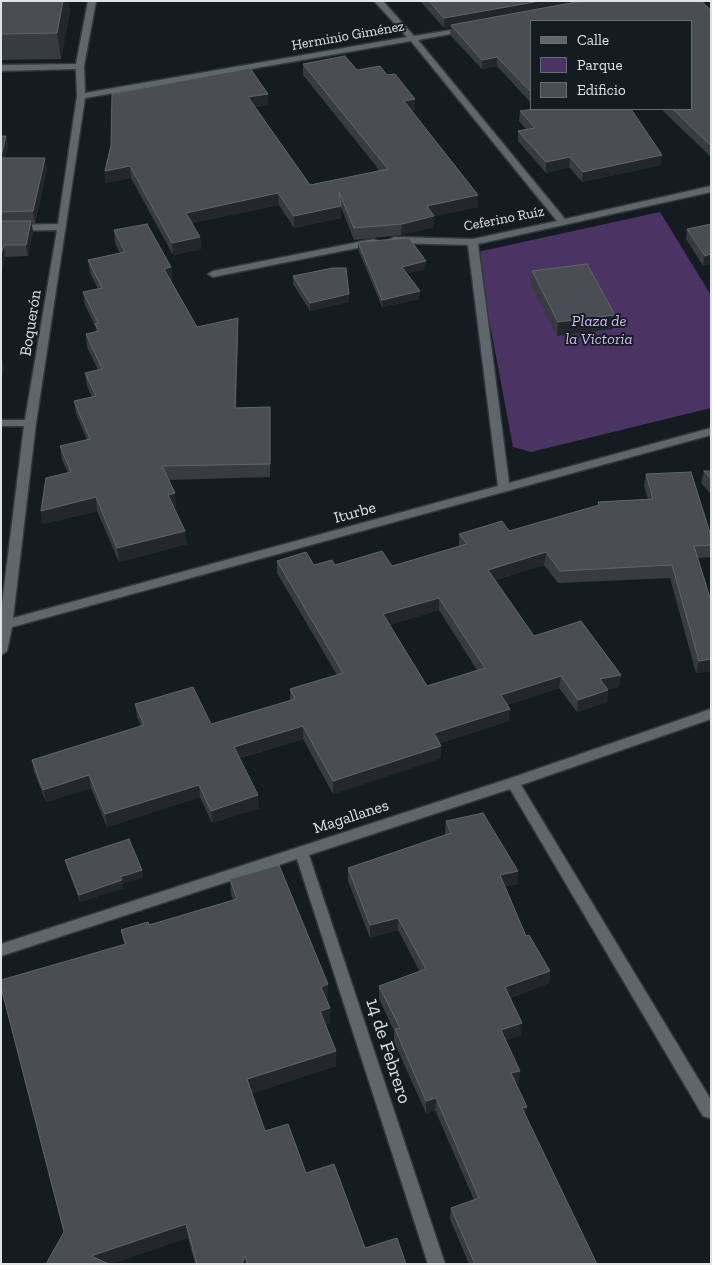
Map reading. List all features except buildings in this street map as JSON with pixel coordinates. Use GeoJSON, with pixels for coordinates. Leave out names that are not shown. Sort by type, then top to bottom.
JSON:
{"type":"FeatureCollection","features":[{"type":"Feature","properties":{"kind":"street","name":"Boquerón"},"geometry":{"type":"LineString","coordinates":[[1,651],[6,624],[30,423],[62,227],[81,96],[80,66],[92,1]]}},
{"type":"Feature","properties":{"kind":"street"},"geometry":{"type":"LineString","coordinates":[[378,1],[413,39],[562,221]]}},
{"type":"Feature","properties":{"kind":"street","name":"Herminio Giménez"},"geometry":{"type":"LineString","coordinates":[[81,96],[472,28]]}},
{"type":"Feature","properties":{"kind":"street"},"geometry":{"type":"LineString","coordinates":[[1,68],[80,66]]}},
{"type":"Feature","properties":{"kind":"street","name":"Ceferino Ruíz"},"geometry":{"type":"LineString","coordinates":[[213,274],[368,242],[394,240],[472,242],[711,188]]}},
{"type":"Feature","properties":{"kind":"street"},"geometry":{"type":"LineString","coordinates":[[1,228],[62,227]]}},
{"type":"Feature","properties":{"kind":"street"},"geometry":{"type":"LineString","coordinates":[[472,242],[504,489]]}},
{"type":"Feature","properties":{"kind":"street"},"geometry":{"type":"LineString","coordinates":[[1,423],[30,423]]}},
{"type":"Feature","properties":{"kind":"street","name":"Iturbe"},"geometry":{"type":"LineString","coordinates":[[6,624],[711,431]]}},
{"type":"Feature","properties":{"kind":"street","name":"Magallanes"},"geometry":{"type":"LineString","coordinates":[[1,950],[513,783],[711,714]]}},
{"type":"Feature","properties":{"kind":"street"},"geometry":{"type":"LineString","coordinates":[[513,783],[709,1111]]}},
{"type":"Feature","properties":{"kind":"street","name":"14 de Febrero"},"geometry":{"type":"LineString","coordinates":[[302,851],[437,1264]]}},
{"type":"Feature","properties":{"kind":"green space","name":"Plaza de la Victoria"},"geometry":{"type":"Polygon","coordinates":[[[660,212],[711,295],[711,408],[531,452],[513,447],[477,255],[482,251],[660,212]]]}}]}
